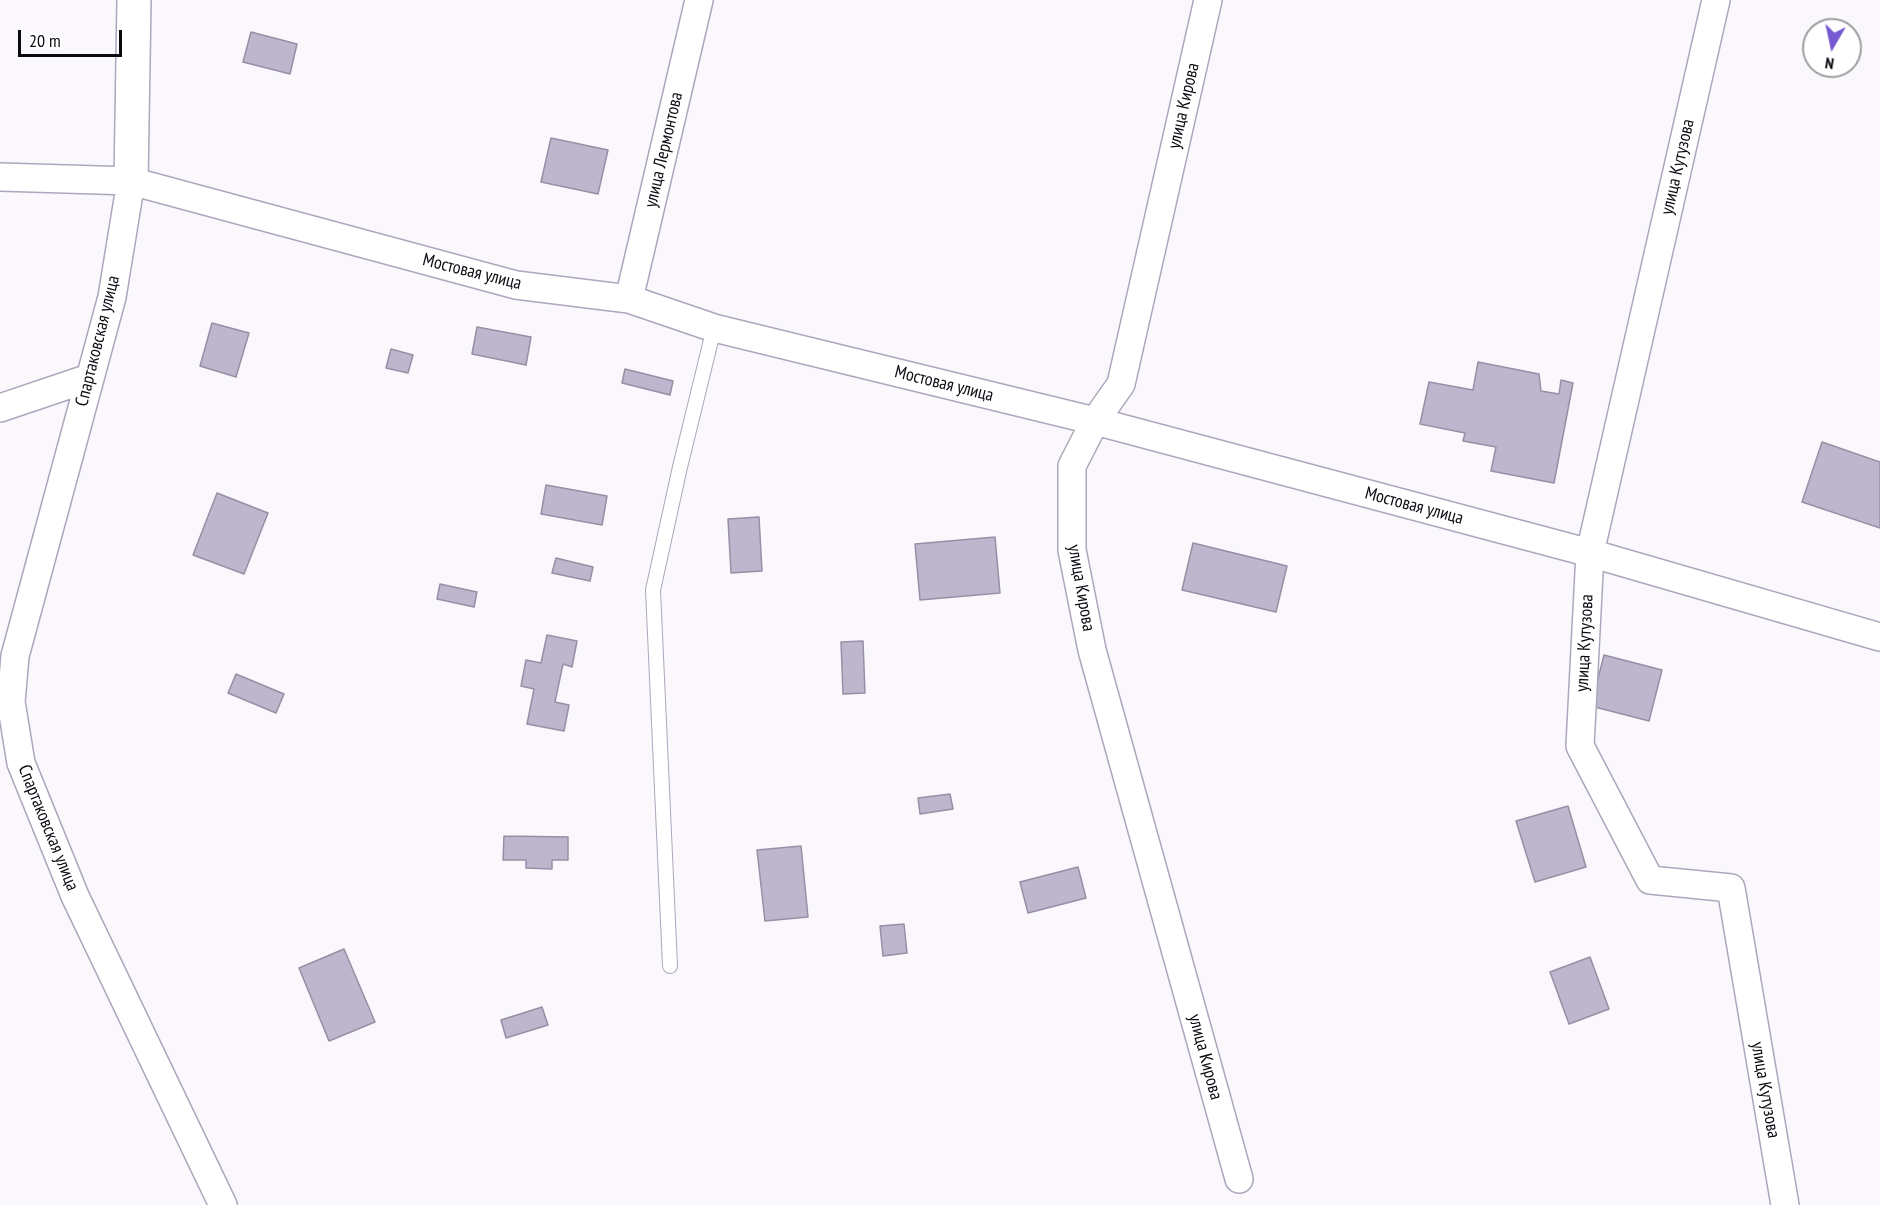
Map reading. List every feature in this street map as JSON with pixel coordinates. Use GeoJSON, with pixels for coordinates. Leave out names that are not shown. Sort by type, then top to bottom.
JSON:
{"type":"FeatureCollection","features":[{"type":"Feature","properties":{"kind":"street"},"geometry":{"type":"LineString","coordinates":[[131,181],[134,0]]}},
{"type":"Feature","properties":{"kind":"street","name":"улица Лермонтова"},"geometry":{"type":"LineString","coordinates":[[629,299],[699,0]]}},
{"type":"Feature","properties":{"kind":"street","name":"улица Кирова"},"geometry":{"type":"LineString","coordinates":[[1208,0],[1121,384],[1095,421],[1072,466],[1072,550],[1092,650],[1239,1179]]}},
{"type":"Feature","properties":{"kind":"street","name":"улица Кутузова"},"geometry":{"type":"LineString","coordinates":[[1716,0],[1590,553],[1580,746],[1650,880],[1731,888],[1785,1205]]}},
{"type":"Feature","properties":{"kind":"street","name":"Мостовая улица"},"geometry":{"type":"LineString","coordinates":[[0,177],[131,181],[516,285],[629,299],[714,328],[1095,421],[1590,553],[1880,637]]}},
{"type":"Feature","properties":{"kind":"street","name":"Спартаковская улица"},"geometry":{"type":"LineString","coordinates":[[131,181],[112,297],[15,656],[11,702],[21,763],[75,896],[223,1205]]}},
{"type":"Feature","properties":{"kind":"street"},"geometry":{"type":"LineString","coordinates":[[0,408],[89,378]]}},
{"type":"Feature","properties":{"kind":"lane"},"geometry":{"type":"LineString","coordinates":[[670,966],[653,590],[714,328]]}},
{"type":"Feature","properties":{"kind":"building"},"geometry":{"type":"Polygon","coordinates":[[[251,32],[297,44],[290,74],[243,62],[251,32]]]}},
{"type":"Feature","properties":{"kind":"building"},"geometry":{"type":"Polygon","coordinates":[[[551,138],[608,150],[598,194],[541,182],[551,138]]]}},
{"type":"Feature","properties":{"kind":"building"},"geometry":{"type":"Polygon","coordinates":[[[212,323],[249,333],[236,377],[200,366],[212,323]]]}},
{"type":"Feature","properties":{"kind":"building"},"geometry":{"type":"Polygon","coordinates":[[[477,327],[531,337],[526,365],[472,354],[477,327]]]}},
{"type":"Feature","properties":{"kind":"building"},"geometry":{"type":"Polygon","coordinates":[[[391,349],[413,355],[408,373],[386,368],[391,349]]]}},
{"type":"Feature","properties":{"kind":"building"},"geometry":{"type":"Polygon","coordinates":[[[1478,362],[1539,374],[1541,391],[1559,394],[1561,380],[1573,383],[1554,483],[1491,471],[1496,447],[1463,441],[1465,433],[1420,424],[1429,382],[1473,390],[1478,362]]]}},
{"type":"Feature","properties":{"kind":"building"},"geometry":{"type":"Polygon","coordinates":[[[625,369],[673,381],[670,395],[622,383],[625,369]]]}},
{"type":"Feature","properties":{"kind":"building"},"geometry":{"type":"Polygon","coordinates":[[[1822,442],[1880,462],[1880,528],[1802,502],[1822,442]]]}},
{"type":"Feature","properties":{"kind":"building"},"geometry":{"type":"Polygon","coordinates":[[[546,485],[607,496],[602,525],[541,514],[546,485]]]}},
{"type":"Feature","properties":{"kind":"building"},"geometry":{"type":"Polygon","coordinates":[[[217,493],[268,513],[244,574],[193,555],[217,493]]]}},
{"type":"Feature","properties":{"kind":"building"},"geometry":{"type":"Polygon","coordinates":[[[759,517],[762,571],[731,573],[728,519],[759,517]]]}},
{"type":"Feature","properties":{"kind":"building"},"geometry":{"type":"Polygon","coordinates":[[[995,537],[1000,593],[920,600],[915,544],[995,537]]]}},
{"type":"Feature","properties":{"kind":"building"},"geometry":{"type":"Polygon","coordinates":[[[1193,543],[1287,566],[1276,612],[1182,590],[1193,543]]]}},
{"type":"Feature","properties":{"kind":"building"},"geometry":{"type":"Polygon","coordinates":[[[556,558],[593,567],[590,581],[552,573],[556,558]]]}},
{"type":"Feature","properties":{"kind":"building"},"geometry":{"type":"Polygon","coordinates":[[[440,584],[477,592],[474,607],[437,599],[440,584]]]}},
{"type":"Feature","properties":{"kind":"building"},"geometry":{"type":"Polygon","coordinates":[[[547,635],[577,641],[572,667],[563,664],[555,702],[569,705],[564,731],[527,724],[534,689],[521,686],[526,660],[541,663],[547,635]]]}},
{"type":"Feature","properties":{"kind":"building"},"geometry":{"type":"Polygon","coordinates":[[[863,641],[865,693],[843,694],[841,642],[863,641]]]}},
{"type":"Feature","properties":{"kind":"building"},"geometry":{"type":"Polygon","coordinates":[[[1604,655],[1662,670],[1649,721],[1591,706],[1604,655]]]}},
{"type":"Feature","properties":{"kind":"building"},"geometry":{"type":"Polygon","coordinates":[[[236,674],[284,694],[276,713],[228,693],[236,674]]]}},
{"type":"Feature","properties":{"kind":"building"},"geometry":{"type":"Polygon","coordinates":[[[950,794],[953,809],[920,814],[918,798],[950,794]]]}},
{"type":"Feature","properties":{"kind":"building"},"geometry":{"type":"Polygon","coordinates":[[[1568,806],[1586,867],[1535,882],[1516,821],[1568,806]]]}},
{"type":"Feature","properties":{"kind":"building"},"geometry":{"type":"Polygon","coordinates":[[[504,836],[568,837],[568,860],[552,860],[552,869],[526,868],[526,860],[503,860],[504,836]]]}},
{"type":"Feature","properties":{"kind":"building"},"geometry":{"type":"Polygon","coordinates":[[[801,846],[808,917],[765,921],[757,850],[801,846]]]}},
{"type":"Feature","properties":{"kind":"building"},"geometry":{"type":"Polygon","coordinates":[[[1078,867],[1086,898],[1028,913],[1020,882],[1078,867]]]}},
{"type":"Feature","properties":{"kind":"building"},"geometry":{"type":"Polygon","coordinates":[[[904,924],[907,953],[883,956],[880,926],[904,924]]]}},
{"type":"Feature","properties":{"kind":"building"},"geometry":{"type":"Polygon","coordinates":[[[344,949],[375,1022],[329,1041],[299,968],[344,949]]]}},
{"type":"Feature","properties":{"kind":"building"},"geometry":{"type":"Polygon","coordinates":[[[1590,957],[1609,1009],[1569,1024],[1550,972],[1590,957]]]}},
{"type":"Feature","properties":{"kind":"building"},"geometry":{"type":"Polygon","coordinates":[[[542,1007],[548,1025],[506,1038],[501,1020],[542,1007]]]}}]}
